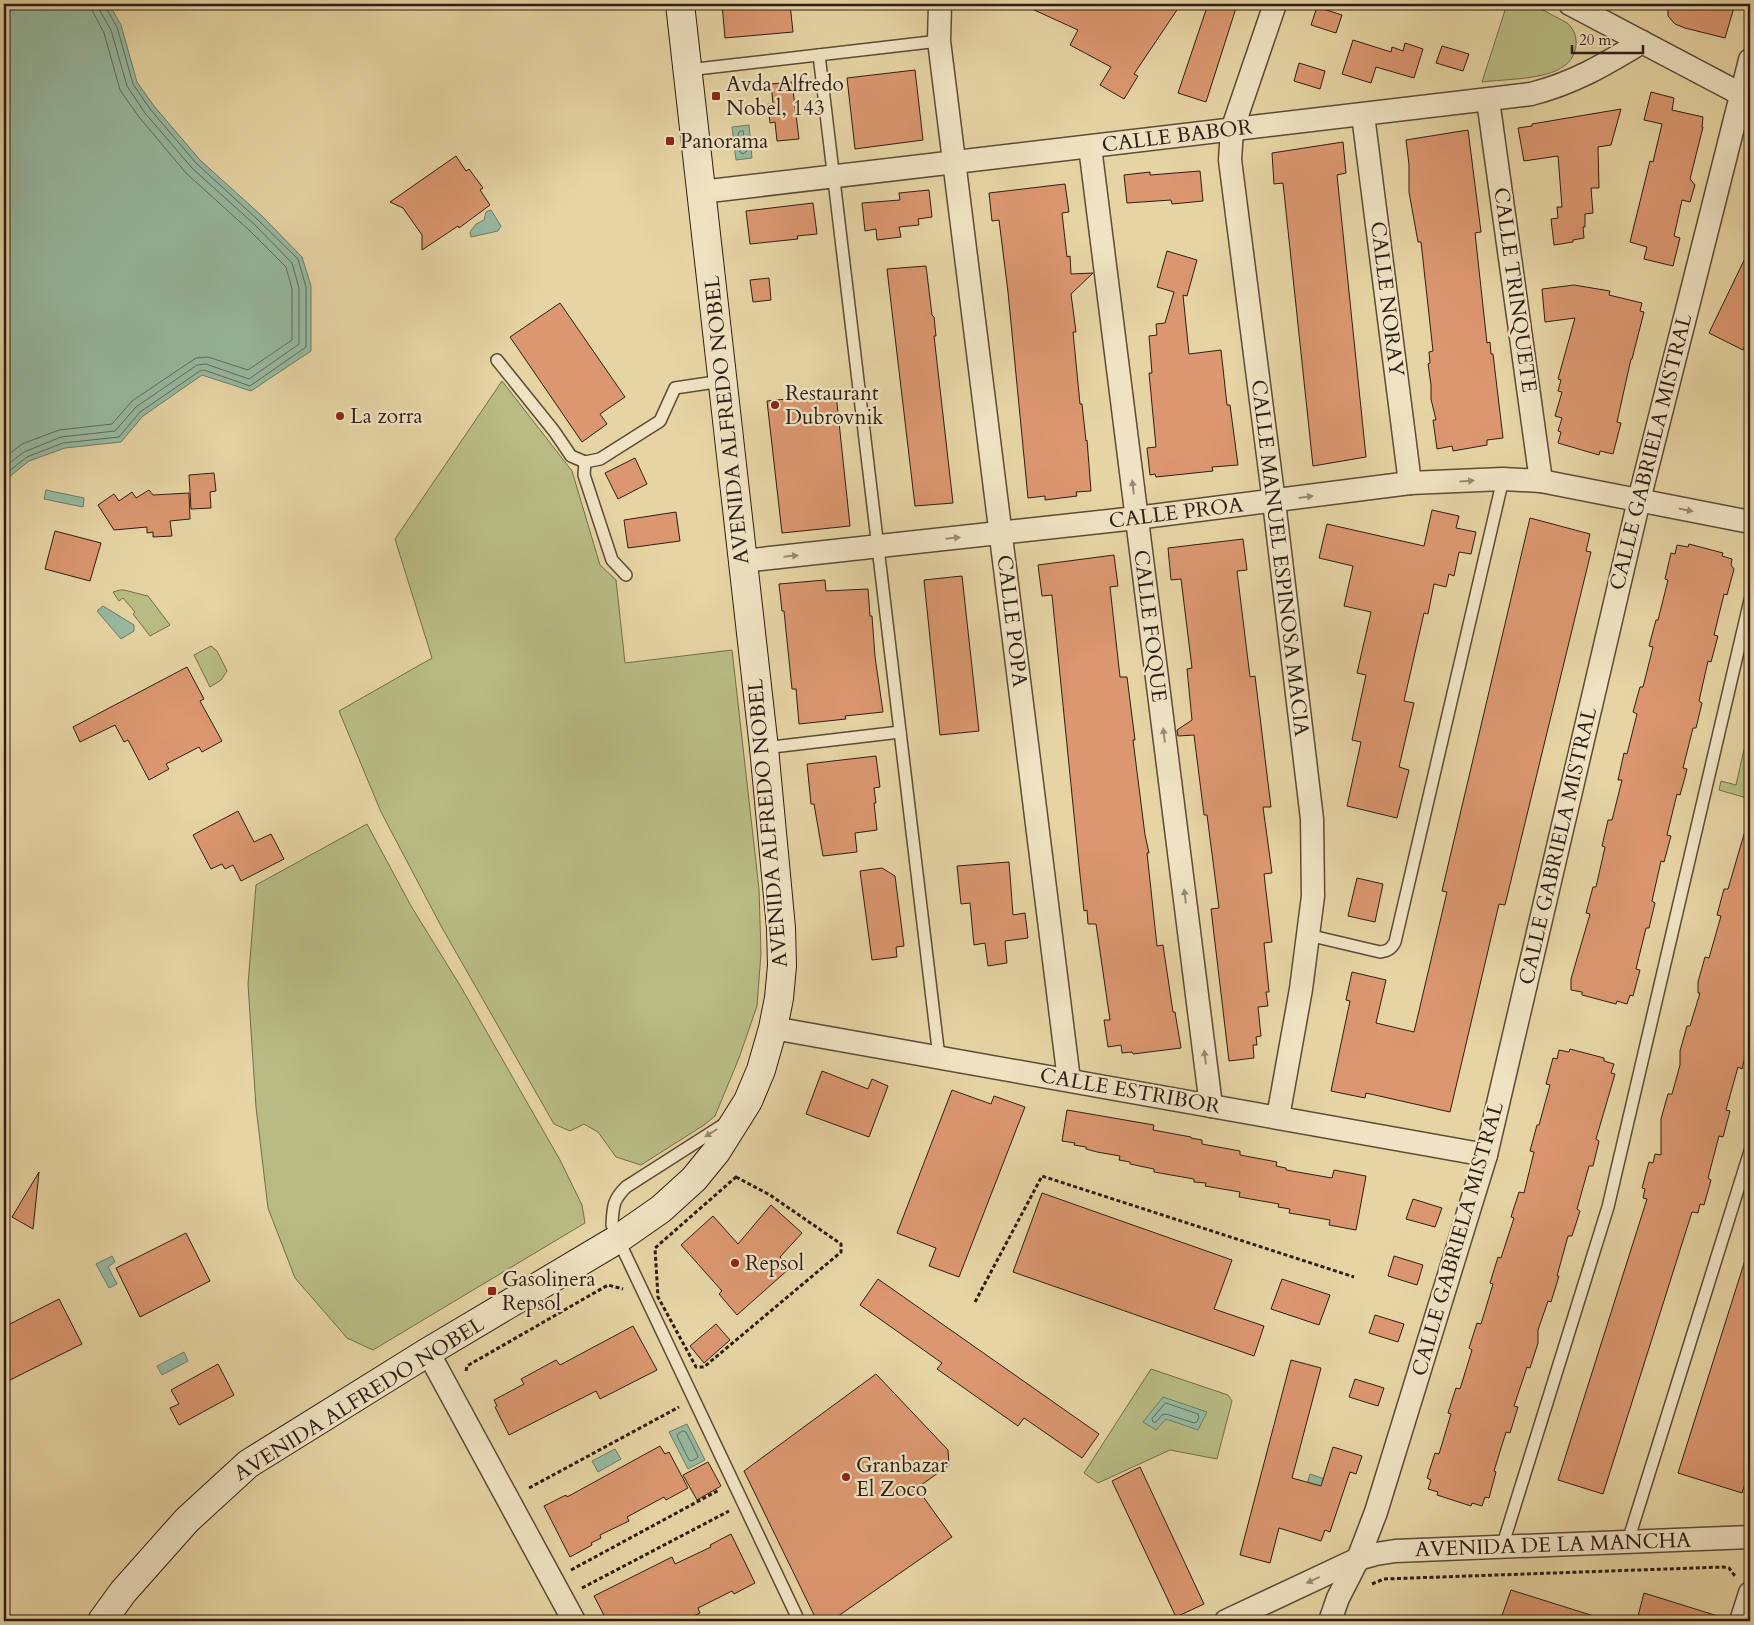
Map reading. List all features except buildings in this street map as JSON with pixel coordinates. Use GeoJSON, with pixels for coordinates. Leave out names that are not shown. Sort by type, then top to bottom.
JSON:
{"type":"FeatureCollection","features":[{"type":"Feature","properties":{"kind":"main road","name":"AVENIDA ALFREDO NOBEL"},"geometry":{"type":"LineString","coordinates":[[102,1621],[123,1592],[187,1520],[248,1464],[428,1352],[615,1232],[661,1209],[694,1179],[716,1152],[748,1101],[761,1070],[774,1028],[779,998],[782,966],[781,928],[764,748],[680,4]]}},
{"type":"Feature","properties":{"kind":"street","name":"CALLE POPA"},"geometry":{"type":"LineString","coordinates":[[940,4],[939,41],[1069,1080]]}},
{"type":"Feature","properties":{"kind":"street","name":"CALLE MANUEL ESPINOSA MACIA"},"geometry":{"type":"LineString","coordinates":[[1275,4],[1232,130],[1230,160],[1312,819],[1313,896],[1301,989],[1278,1118]]}},
{"type":"Feature","properties":{"kind":"street"},"geometry":{"type":"LineString","coordinates":[[1570,4],[1746,96]]}},
{"type":"Feature","properties":{"kind":"street","name":"CALLE BABOR"},"geometry":{"type":"LineString","coordinates":[[701,192],[1531,94],[1557,88],[1604,66],[1642,42]]}},
{"type":"Feature","properties":{"kind":"street","name":"CALLE GABRIELA MISTRAL"},"geometry":{"type":"LineString","coordinates":[[1330,1621],[1338,1598],[1358,1559],[1385,1483],[1486,1155],[1638,500],[1746,96],[1750,60]]}},
{"type":"Feature","properties":{"kind":"street","name":"CALLE TRINQUETE"},"geometry":{"type":"LineString","coordinates":[[1488,100],[1542,480]]}},
{"type":"Feature","properties":{"kind":"street","name":"CALLE NORAY"},"geometry":{"type":"LineString","coordinates":[[1364,115],[1410,483]]}},
{"type":"Feature","properties":{"kind":"street","name":"CALLE FOQUE"},"geometry":{"type":"LineString","coordinates":[[1090,146],[1211,1106]]}},
{"type":"Feature","properties":{"kind":"street","name":"CALLE PROA"},"geometry":{"type":"LineString","coordinates":[[743,561],[1274,502],[1410,483],[1503,479],[1542,480],[1750,522]]}},
{"type":"Feature","properties":{"kind":"street","name":"CALLE ESTRIBOR"},"geometry":{"type":"LineString","coordinates":[[774,1028],[1486,1155]]}},
{"type":"Feature","properties":{"kind":"street"},"geometry":{"type":"LineString","coordinates":[[428,1352],[574,1621]]}},
{"type":"Feature","properties":{"kind":"street","name":"AVENIDA DE LA MANCHA"},"geometry":{"type":"LineString","coordinates":[[1226,1621],[1358,1559],[1376,1554],[1395,1551],[1750,1536]]}},
{"type":"Feature","properties":{"kind":"street"},"geometry":{"type":"LineString","coordinates":[[1741,1621],[1743,1586]]}},
{"type":"Feature","properties":{"kind":"lane"},"geometry":{"type":"LineString","coordinates":[[687,70],[939,41]]}},
{"type":"Feature","properties":{"kind":"lane"},"geometry":{"type":"LineString","coordinates":[[819,55],[939,1057]]}},
{"type":"Feature","properties":{"kind":"lane"},"geometry":{"type":"LineString","coordinates":[[496,360],[554,431],[571,456],[585,462],[600,459],[660,421],[675,388],[722,381]]}},
{"type":"Feature","properties":{"kind":"lane"},"geometry":{"type":"LineString","coordinates":[[585,462],[584,475],[612,560],[626,575]]}},
{"type":"Feature","properties":{"kind":"lane"},"geometry":{"type":"LineString","coordinates":[[1308,935],[1380,952],[1386,952],[1392,948],[1395,942],[1503,479]]}},
{"type":"Feature","properties":{"kind":"lane"},"geometry":{"type":"LineString","coordinates":[[1502,1547],[1608,1207],[1750,600]]}},
{"type":"Feature","properties":{"kind":"lane"},"geometry":{"type":"LineString","coordinates":[[764,748],[900,732]]}},
{"type":"Feature","properties":{"kind":"lane"},"geometry":{"type":"LineString","coordinates":[[748,1101],[721,1127],[626,1187],[617,1196],[613,1206],[615,1232],[799,1621]]}},
{"type":"Feature","properties":{"kind":"lane"},"geometry":{"type":"LineString","coordinates":[[1628,1542],[1750,1151]]}},
{"type":"Feature","properties":{"kind":"path"},"geometry":{"type":"LineString","coordinates":[[975,1302],[1042,1176],[1354,1277]]}},
{"type":"Feature","properties":{"kind":"path"},"geometry":{"type":"LineString","coordinates":[[736,1177],[770,1195],[842,1244],[842,1252],[704,1368],[696,1367],[658,1297],[655,1248],[736,1177]]}},
{"type":"Feature","properties":{"kind":"path"},"geometry":{"type":"LineString","coordinates":[[465,1377],[467,1366],[608,1285],[627,1291]]}},
{"type":"Feature","properties":{"kind":"path"},"geometry":{"type":"LineString","coordinates":[[521,1492],[684,1404]]}},
{"type":"Feature","properties":{"kind":"path"},"geometry":{"type":"LineString","coordinates":[[564,1574],[724,1488]]}},
{"type":"Feature","properties":{"kind":"path"},"geometry":{"type":"LineString","coordinates":[[574,1592],[734,1508]]}},
{"type":"Feature","properties":{"kind":"path"},"geometry":{"type":"LineString","coordinates":[[1371,1584],[1384,1579],[1723,1567],[1732,1570],[1743,1586]]}},
{"type":"Feature","properties":{"kind":"shaded area"},"geometry":{"type":"Polygon","coordinates":[[[1524,3],[1532,5],[1567,23],[1576,39],[1575,51],[1569,62],[1556,71],[1547,74],[1482,82],[1507,4],[1524,3]]]}},
{"type":"Feature","properties":{"kind":"shaded area"},"geometry":{"type":"Polygon","coordinates":[[[502,381],[572,471],[600,565],[616,580],[625,663],[732,650],[759,889],[761,953],[757,1006],[739,1058],[715,1116],[641,1165],[616,1157],[598,1132],[584,1124],[570,1131],[554,1124],[441,926],[381,812],[339,711],[432,658],[395,539],[502,381]]]}},
{"type":"Feature","properties":{"kind":"shaded area"},"geometry":{"type":"Polygon","coordinates":[[[120,590],[148,596],[170,625],[150,636],[133,614],[135,612],[123,598],[119,601],[113,592],[120,590]]]}},
{"type":"Feature","properties":{"kind":"shaded area"},"geometry":{"type":"Polygon","coordinates":[[[211,646],[217,651],[227,671],[221,680],[210,687],[194,655],[211,646]]]}},
{"type":"Feature","properties":{"kind":"shaded area"},"geometry":{"type":"Polygon","coordinates":[[[1750,723],[1750,799],[1719,790],[1721,781],[1736,785],[1750,723]]]}},
{"type":"Feature","properties":{"kind":"shaded area"},"geometry":{"type":"Polygon","coordinates":[[[367,824],[411,906],[461,987],[560,1160],[582,1205],[585,1223],[373,1350],[347,1338],[295,1278],[268,1208],[256,1107],[248,984],[256,885],[367,824]]]}},
{"type":"Feature","properties":{"kind":"shaded area"},"geometry":{"type":"Polygon","coordinates":[[[1151,1369],[1228,1395],[1232,1401],[1217,1459],[1170,1450],[1098,1483],[1084,1473],[1151,1369]]]}},
{"type":"Feature","properties":{"kind":"water"},"geometry":{"type":"Polygon","coordinates":[[[4,4],[109,4],[121,25],[137,82],[154,106],[200,160],[262,216],[302,257],[311,286],[311,351],[251,391],[202,375],[143,416],[121,442],[65,448],[29,461],[4,481],[4,4]]]}},
{"type":"Feature","properties":{"kind":"water"},"geometry":{"type":"Polygon","coordinates":[[[749,125],[752,158],[736,160],[732,127],[749,125]]]}},
{"type":"Feature","properties":{"kind":"water"},"geometry":{"type":"Polygon","coordinates":[[[491,210],[501,226],[498,231],[471,237],[470,232],[476,224],[484,220],[486,212],[491,210]]]}},
{"type":"Feature","properties":{"kind":"water"},"geometry":{"type":"Polygon","coordinates":[[[46,490],[84,498],[83,507],[44,499],[46,490]]]}},
{"type":"Feature","properties":{"kind":"water"},"geometry":{"type":"Polygon","coordinates":[[[4,599],[8,655],[8,720],[4,725],[4,599]]]}},
{"type":"Feature","properties":{"kind":"water"},"geometry":{"type":"Polygon","coordinates":[[[103,606],[134,625],[134,631],[121,639],[97,611],[103,606]]]}},
{"type":"Feature","properties":{"kind":"water"},"geometry":{"type":"Polygon","coordinates":[[[112,1256],[115,1262],[108,1267],[117,1284],[109,1288],[96,1264],[112,1256]]]}},
{"type":"Feature","properties":{"kind":"water"},"geometry":{"type":"Polygon","coordinates":[[[184,1352],[188,1361],[162,1375],[157,1366],[184,1352]]]}},
{"type":"Feature","properties":{"kind":"water"},"geometry":{"type":"Polygon","coordinates":[[[1163,1397],[1207,1412],[1198,1430],[1166,1419],[1156,1430],[1143,1422],[1163,1397]]]}},
{"type":"Feature","properties":{"kind":"water"},"geometry":{"type":"Polygon","coordinates":[[[687,1424],[705,1460],[688,1469],[669,1432],[687,1424]]]}},
{"type":"Feature","properties":{"kind":"water"},"geometry":{"type":"Polygon","coordinates":[[[615,1449],[621,1459],[598,1472],[592,1461],[615,1449]]]}},
{"type":"Feature","properties":{"kind":"water"},"geometry":{"type":"Polygon","coordinates":[[[1310,1474],[1337,1483],[1333,1496],[1306,1488],[1310,1474]]]}},
{"type":"Feature","properties":{"kind":"place","name":"Avda Alfredo Nobel, 143"},"geometry":{"type":"Point","coordinates":[716,96]}},
{"type":"Feature","properties":{"kind":"place","name":"Panorama"},"geometry":{"type":"Point","coordinates":[670,141]}},
{"type":"Feature","properties":{"kind":"place","name":"Restaurant Dubrovnik"},"geometry":{"type":"Point","coordinates":[775,405]}},
{"type":"Feature","properties":{"kind":"place","name":"La zorra"},"geometry":{"type":"Point","coordinates":[340,416]}},
{"type":"Feature","properties":{"kind":"place","name":"Repsol"},"geometry":{"type":"Point","coordinates":[735,1263]}},
{"type":"Feature","properties":{"kind":"place","name":"Gasolinera Repsol"},"geometry":{"type":"Point","coordinates":[492,1291]}},
{"type":"Feature","properties":{"kind":"place","name":"Granbazar El Zoco"},"geometry":{"type":"Point","coordinates":[846,1477]}}]}
